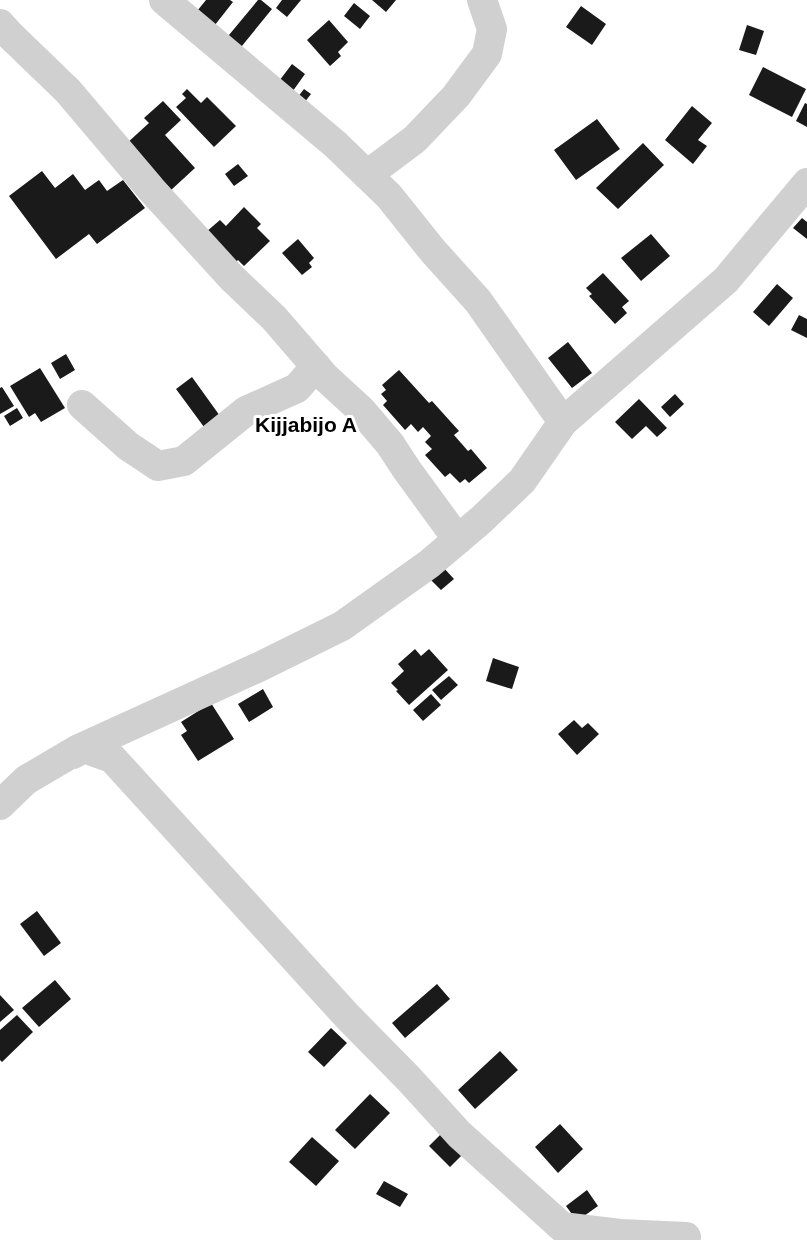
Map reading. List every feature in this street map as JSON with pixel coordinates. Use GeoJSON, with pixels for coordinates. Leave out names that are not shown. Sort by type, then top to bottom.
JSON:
{"type":"FeatureCollection","features":[{"type":"Feature","properties":{"kind":"street"},"geometry":{"type":"LineString","coordinates":[[164,0],[336,144],[389,196],[433,251],[478,301],[563,422]]}},
{"type":"Feature","properties":{"kind":"street"},"geometry":{"type":"LineString","coordinates":[[367,175],[415,139],[456,96],[487,54],[492,29],[482,0]]}},
{"type":"Feature","properties":{"kind":"street"},"geometry":{"type":"LineString","coordinates":[[0,24],[68,91],[151,189],[232,278],[274,318],[325,377],[361,410],[390,444],[458,540]]}},
{"type":"Feature","properties":{"kind":"street"},"geometry":{"type":"LineString","coordinates":[[0,805],[26,780],[77,750],[259,667],[342,626],[429,564],[481,520],[522,480],[563,422],[726,280],[807,183]]}},
{"type":"Feature","properties":{"kind":"street"},"geometry":{"type":"LineString","coordinates":[[82,405],[128,446],[158,466],[184,461],[246,411],[297,388],[316,366]]}},
{"type":"Feature","properties":{"kind":"street"},"geometry":{"type":"LineString","coordinates":[[26,780],[84,748],[112,758],[348,1017],[459,1134],[562,1227],[620,1234],[686,1237]]}},
{"type":"Feature","properties":{"kind":"building"},"geometry":{"type":"Polygon","coordinates":[[[206,0],[233,2],[211,30],[193,16],[206,0]]]}},
{"type":"Feature","properties":{"kind":"building"},"geometry":{"type":"Polygon","coordinates":[[[258,0],[272,9],[237,52],[224,41],[258,0]]]}},
{"type":"Feature","properties":{"kind":"building"},"geometry":{"type":"Polygon","coordinates":[[[282,0],[301,0],[287,17],[276,8],[282,0]]]}},
{"type":"Feature","properties":{"kind":"building"},"geometry":{"type":"Polygon","coordinates":[[[372,0],[396,0],[386,12],[372,0]]]}},
{"type":"Feature","properties":{"kind":"building"},"geometry":{"type":"Polygon","coordinates":[[[354,3],[370,16],[360,29],[344,16],[354,3]]]}},
{"type":"Feature","properties":{"kind":"building"},"geometry":{"type":"Polygon","coordinates":[[[581,6],[606,24],[592,45],[566,27],[581,6]]]}},
{"type":"Feature","properties":{"kind":"building"},"geometry":{"type":"Polygon","coordinates":[[[329,20],[348,42],[338,52],[341,56],[330,66],[307,40],[329,20]]]}},
{"type":"Feature","properties":{"kind":"building"},"geometry":{"type":"Polygon","coordinates":[[[747,25],[764,31],[756,55],[739,50],[747,25]]]}},
{"type":"Feature","properties":{"kind":"building"},"geometry":{"type":"Polygon","coordinates":[[[292,64],[305,74],[290,95],[276,85],[292,64]]]}},
{"type":"Feature","properties":{"kind":"building"},"geometry":{"type":"Polygon","coordinates":[[[763,67],[806,89],[792,117],[749,95],[763,67]]]}},
{"type":"Feature","properties":{"kind":"building"},"geometry":{"type":"Polygon","coordinates":[[[187,89],[201,103],[207,97],[236,126],[214,147],[176,107],[186,98],[182,94],[187,89]]]}},
{"type":"Feature","properties":{"kind":"building"},"geometry":{"type":"Polygon","coordinates":[[[304,89],[311,94],[304,103],[297,98],[304,89]]]}},
{"type":"Feature","properties":{"kind":"building"},"geometry":{"type":"Polygon","coordinates":[[[163,101],[181,120],[165,135],[195,168],[170,191],[126,144],[149,123],[144,118],[163,101]]]}},
{"type":"Feature","properties":{"kind":"building"},"geometry":{"type":"Polygon","coordinates":[[[805,103],[807,104],[807,127],[796,121],[805,103]]]}},
{"type":"Feature","properties":{"kind":"building"},"geometry":{"type":"Polygon","coordinates":[[[692,106],[712,123],[698,140],[707,146],[693,164],[665,140],[692,106]]]}},
{"type":"Feature","properties":{"kind":"building"},"geometry":{"type":"Polygon","coordinates":[[[597,119],[620,149],[576,180],[554,150],[597,119]]]}},
{"type":"Feature","properties":{"kind":"building"},"geometry":{"type":"Polygon","coordinates":[[[643,143],[664,165],[618,209],[596,188],[643,143]]]}},
{"type":"Feature","properties":{"kind":"building"},"geometry":{"type":"Polygon","coordinates":[[[238,164],[248,176],[234,186],[225,174],[238,164]]]}},
{"type":"Feature","properties":{"kind":"building"},"geometry":{"type":"Polygon","coordinates":[[[42,171],[55,188],[73,174],[85,190],[99,180],[107,191],[123,180],[145,208],[97,244],[89,234],[56,259],[9,196],[42,171]]]}},
{"type":"Feature","properties":{"kind":"building"},"geometry":{"type":"Polygon","coordinates":[[[244,207],[261,224],[257,228],[270,241],[244,266],[238,260],[232,266],[206,232],[220,220],[226,226],[244,207]]]}},
{"type":"Feature","properties":{"kind":"building"},"geometry":{"type":"Polygon","coordinates":[[[802,218],[807,222],[807,239],[793,228],[802,218]]]}},
{"type":"Feature","properties":{"kind":"building"},"geometry":{"type":"Polygon","coordinates":[[[651,234],[670,256],[641,281],[621,258],[651,234]]]}},
{"type":"Feature","properties":{"kind":"building"},"geometry":{"type":"Polygon","coordinates":[[[298,239],[314,258],[309,263],[312,267],[302,275],[282,253],[298,239]]]}},
{"type":"Feature","properties":{"kind":"building"},"geometry":{"type":"Polygon","coordinates":[[[603,273],[629,301],[622,307],[627,313],[615,324],[589,296],[592,294],[586,288],[603,273]]]}},
{"type":"Feature","properties":{"kind":"building"},"geometry":{"type":"Polygon","coordinates":[[[777,284],[793,298],[769,326],[753,312],[777,284]]]}},
{"type":"Feature","properties":{"kind":"building"},"geometry":{"type":"Polygon","coordinates":[[[799,315],[807,319],[807,338],[791,330],[799,315]]]}},
{"type":"Feature","properties":{"kind":"building"},"geometry":{"type":"Polygon","coordinates":[[[568,342],[592,373],[572,388],[548,358],[568,342]]]}},
{"type":"Feature","properties":{"kind":"building"},"geometry":{"type":"Polygon","coordinates":[[[66,354],[75,370],[60,379],[51,363],[66,354]]]}},
{"type":"Feature","properties":{"kind":"building"},"geometry":{"type":"Polygon","coordinates":[[[40,368],[65,408],[41,422],[35,413],[29,417],[10,386],[40,368]]]}},
{"type":"Feature","properties":{"kind":"building"},"geometry":{"type":"Polygon","coordinates":[[[399,370],[459,431],[454,435],[468,451],[471,449],[487,468],[469,483],[465,479],[460,483],[450,473],[445,477],[425,455],[432,449],[425,442],[431,436],[423,427],[418,432],[411,424],[405,430],[383,405],[387,401],[381,394],[386,390],[382,385],[399,370]]]}},
{"type":"Feature","properties":{"kind":"building"},"geometry":{"type":"Polygon","coordinates":[[[192,377],[220,416],[204,427],[176,389],[192,377]]]}},
{"type":"Feature","properties":{"kind":"building"},"geometry":{"type":"Polygon","coordinates":[[[2,387],[14,406],[0,414],[0,388],[2,387]]]}},
{"type":"Feature","properties":{"kind":"building"},"geometry":{"type":"Polygon","coordinates":[[[675,394],[684,404],[670,417],[661,407],[675,394]]]}},
{"type":"Feature","properties":{"kind":"building"},"geometry":{"type":"Polygon","coordinates":[[[639,399],[667,428],[657,437],[646,426],[632,439],[615,422],[639,399]]]}},
{"type":"Feature","properties":{"kind":"building"},"geometry":{"type":"Polygon","coordinates":[[[17,408],[23,418],[10,426],[4,416],[17,408]]]}},
{"type":"Feature","properties":{"kind":"building"},"geometry":{"type":"Polygon","coordinates":[[[442,566],[454,579],[441,590],[429,578],[442,566]]]}},
{"type":"Feature","properties":{"kind":"building"},"geometry":{"type":"Polygon","coordinates":[[[415,649],[421,656],[429,649],[448,670],[409,705],[391,683],[404,671],[398,664],[415,649]]]}},
{"type":"Feature","properties":{"kind":"building"},"geometry":{"type":"Polygon","coordinates":[[[493,658],[519,667],[512,689],[486,681],[493,658]]]}},
{"type":"Feature","properties":{"kind":"building"},"geometry":{"type":"Polygon","coordinates":[[[449,676],[458,685],[441,700],[432,690],[449,676]]]}},
{"type":"Feature","properties":{"kind":"building"},"geometry":{"type":"Polygon","coordinates":[[[263,689],[273,707],[249,722],[238,704],[263,689]]]}},
{"type":"Feature","properties":{"kind":"building"},"geometry":{"type":"Polygon","coordinates":[[[431,694],[441,705],[423,721],[413,710],[431,694]]]}},
{"type":"Feature","properties":{"kind":"building"},"geometry":{"type":"Polygon","coordinates":[[[211,703],[234,739],[198,761],[181,735],[187,731],[181,722],[211,703]]]}},
{"type":"Feature","properties":{"kind":"building"},"geometry":{"type":"Polygon","coordinates":[[[574,720],[582,728],[588,723],[599,734],[577,755],[558,734],[574,720]]]}},
{"type":"Feature","properties":{"kind":"building"},"geometry":{"type":"Polygon","coordinates":[[[37,911],[61,943],[44,956],[20,924],[37,911]]]}},
{"type":"Feature","properties":{"kind":"building"},"geometry":{"type":"Polygon","coordinates":[[[55,980],[71,999],[39,1027],[22,1008],[55,980]]]}},
{"type":"Feature","properties":{"kind":"building"},"geometry":{"type":"Polygon","coordinates":[[[437,984],[450,999],[405,1038],[392,1023],[437,984]]]}},
{"type":"Feature","properties":{"kind":"building"},"geometry":{"type":"Polygon","coordinates":[[[0,995],[14,1010],[0,1022],[0,995]]]}},
{"type":"Feature","properties":{"kind":"building"},"geometry":{"type":"Polygon","coordinates":[[[17,1015],[33,1032],[2,1062],[0,1060],[0,1030],[17,1015]]]}},
{"type":"Feature","properties":{"kind":"building"},"geometry":{"type":"Polygon","coordinates":[[[331,1028],[347,1043],[324,1067],[308,1052],[331,1028]]]}},
{"type":"Feature","properties":{"kind":"building"},"geometry":{"type":"Polygon","coordinates":[[[500,1051],[518,1070],[475,1109],[458,1090],[500,1051]]]}},
{"type":"Feature","properties":{"kind":"building"},"geometry":{"type":"Polygon","coordinates":[[[370,1094],[390,1113],[355,1149],[335,1130],[370,1094]]]}},
{"type":"Feature","properties":{"kind":"building"},"geometry":{"type":"Polygon","coordinates":[[[560,1124],[583,1149],[558,1173],[535,1147],[560,1124]]]}},
{"type":"Feature","properties":{"kind":"building"},"geometry":{"type":"Polygon","coordinates":[[[443,1132],[464,1153],[450,1167],[429,1146],[443,1132]]]}},
{"type":"Feature","properties":{"kind":"building"},"geometry":{"type":"Polygon","coordinates":[[[312,1137],[339,1161],[316,1186],[289,1162],[312,1137]]]}},
{"type":"Feature","properties":{"kind":"building"},"geometry":{"type":"Polygon","coordinates":[[[384,1181],[408,1194],[400,1207],[376,1194],[384,1181]]]}},
{"type":"Feature","properties":{"kind":"building"},"geometry":{"type":"Polygon","coordinates":[[[587,1190],[598,1206],[577,1221],[566,1206],[587,1190]]]}},
{"type":"Feature","properties":{"kind":"district","name":"Kijjabijo A"},"geometry":{"type":"Point","coordinates":[306,424]}}]}
